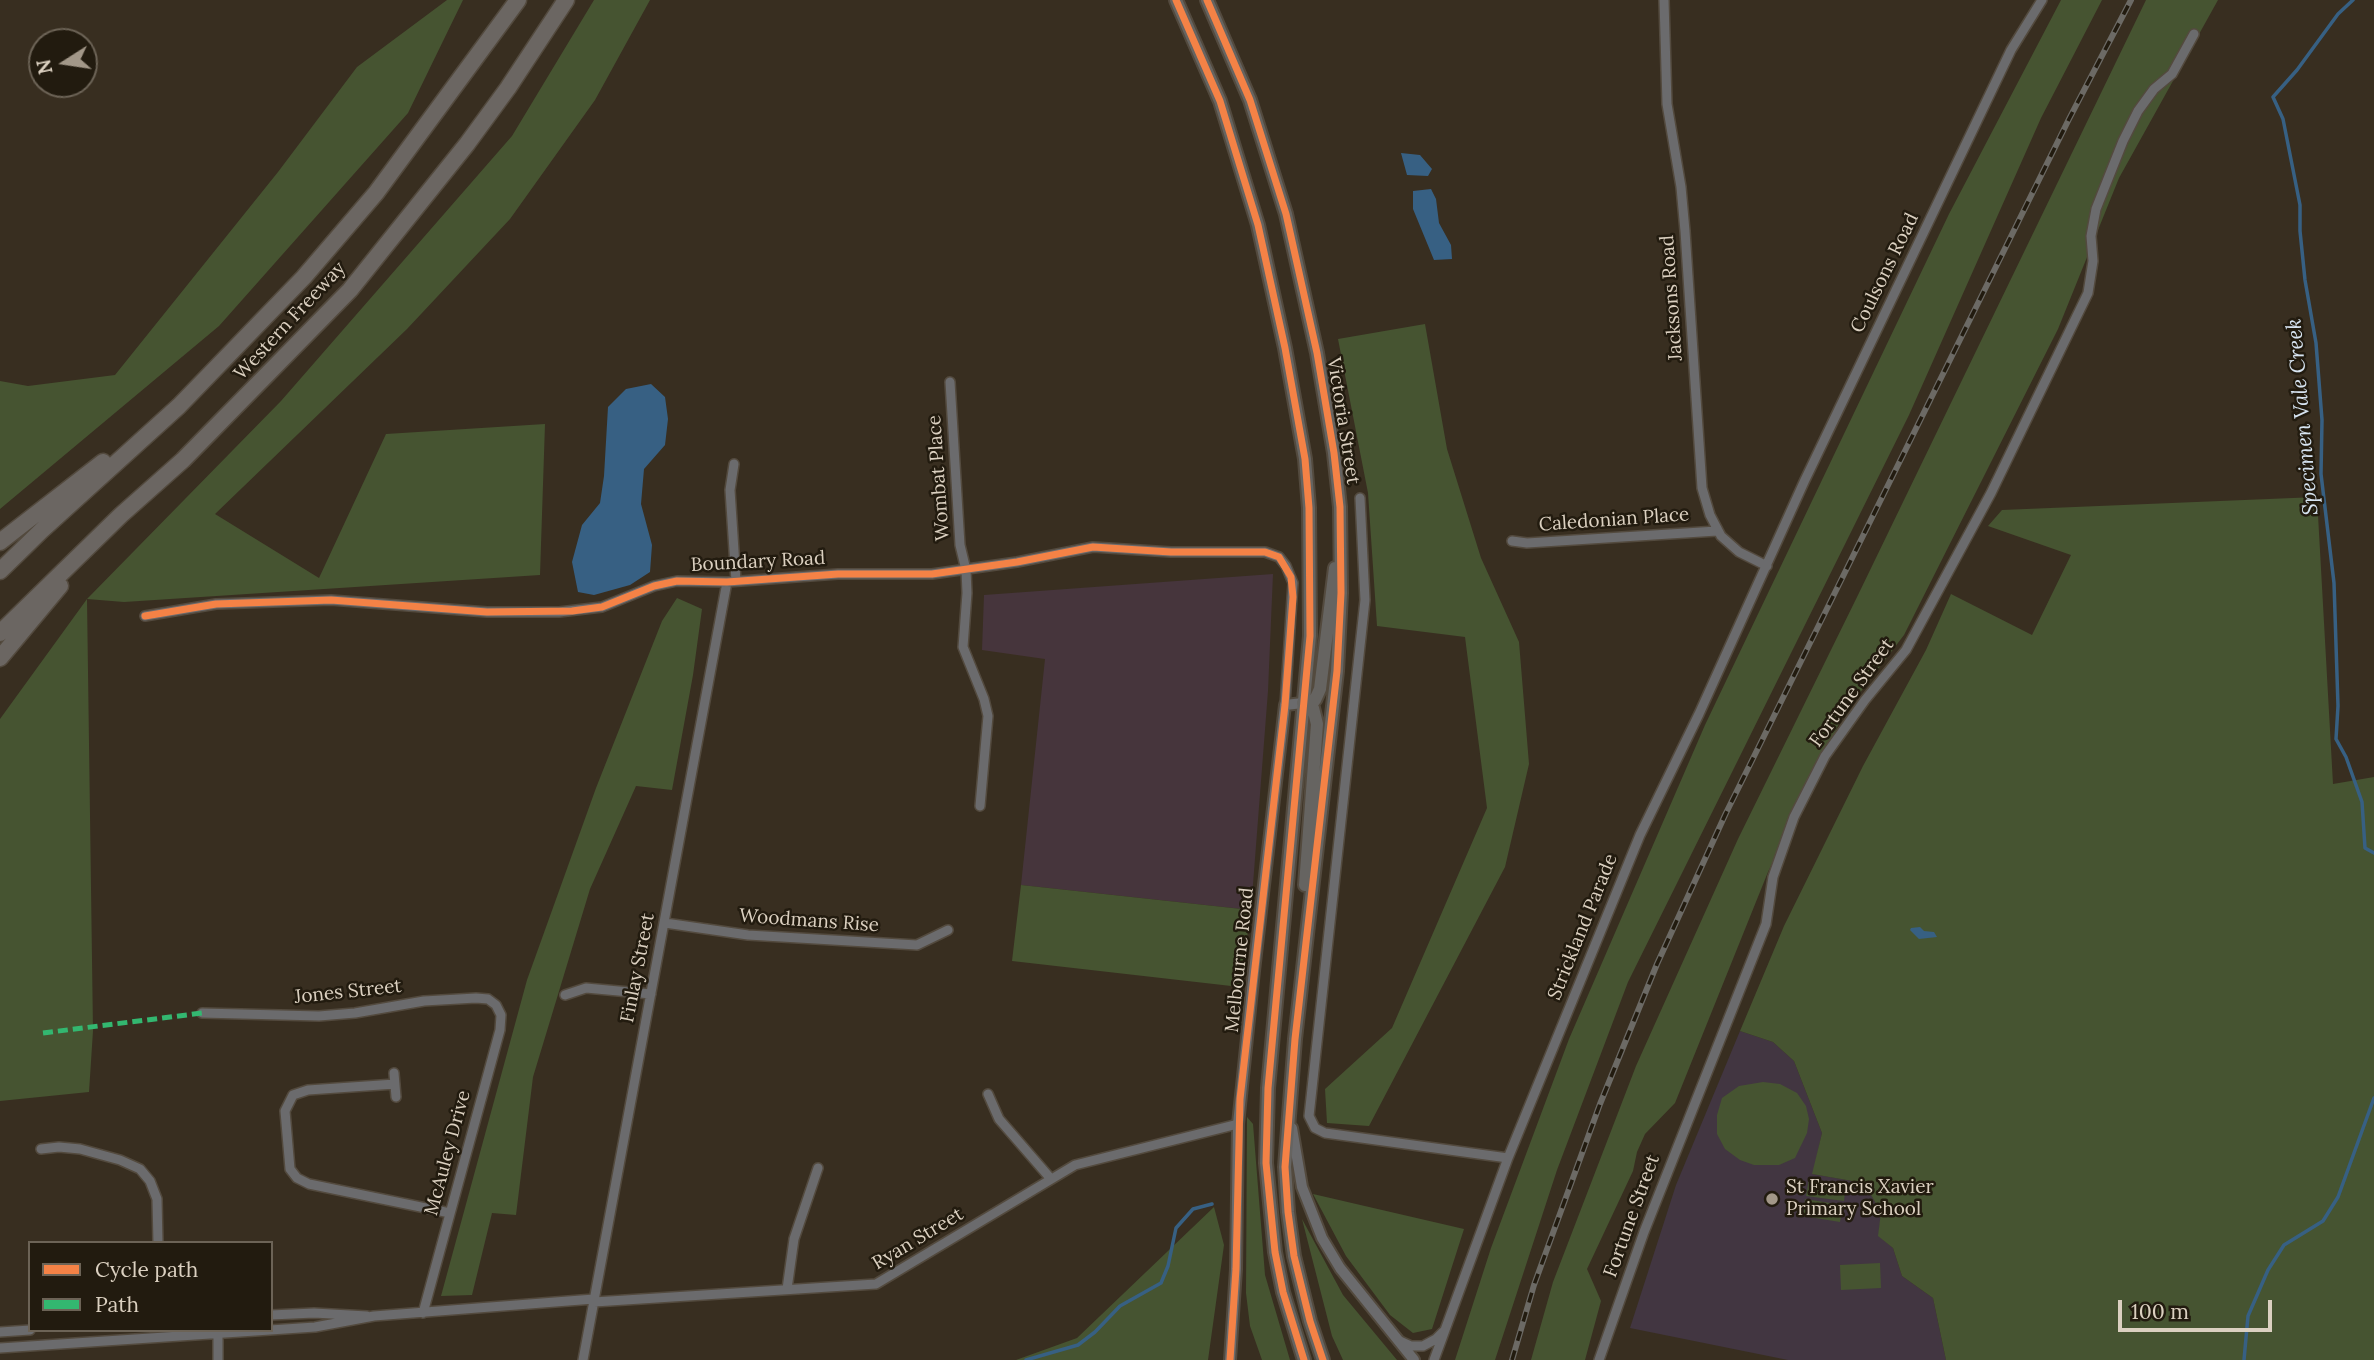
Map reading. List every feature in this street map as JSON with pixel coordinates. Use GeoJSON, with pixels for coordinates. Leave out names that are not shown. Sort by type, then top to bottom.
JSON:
{"type":"FeatureCollection","features":[{"type":"Feature","properties":{"kind":"highway","name":"Western Freeway"},"geometry":{"type":"LineString","coordinates":[[0,571],[179,406],[304,277],[376,193],[519,0]]}},
{"type":"Feature","properties":{"kind":"highway","name":"Western Freeway"},"geometry":{"type":"LineString","coordinates":[[0,632],[121,514],[183,460],[350,290],[467,144],[566,0]]}},
{"type":"Feature","properties":{"kind":"highway"},"geometry":{"type":"LineString","coordinates":[[0,542],[179,406]]}},
{"type":"Feature","properties":{"kind":"highway"},"geometry":{"type":"LineString","coordinates":[[0,658],[121,514]]}},
{"type":"Feature","properties":{"kind":"main road"},"geometry":{"type":"LineString","coordinates":[[1176,0],[1220,102],[1240,163],[1270,275],[1296,402],[1306,471],[1310,636],[1266,1111],[1266,1163],[1275,1252],[1283,1292],[1304,1360]]}},
{"type":"Feature","properties":{"kind":"main road","name":"Victoria Street"},"geometry":{"type":"LineString","coordinates":[[1207,0],[1250,100],[1286,214],[1324,392],[1340,515],[1341,593],[1337,671],[1295,1039],[1285,1167],[1290,1233],[1304,1299],[1323,1360]]}},
{"type":"Feature","properties":{"kind":"main road"},"geometry":{"type":"LineString","coordinates":[[1303,703],[1315,700],[1320,689],[1340,515]]}},
{"type":"Feature","properties":{"kind":"main road"},"geometry":{"type":"LineString","coordinates":[[1295,1039],[1317,731],[1316,714],[1311,707],[1303,703]]}},
{"type":"Feature","properties":{"kind":"street","name":"Jacksons Road"},"geometry":{"type":"LineString","coordinates":[[1664,0],[1667,104],[1681,187],[1685,231],[1700,476],[1707,507],[1717,531],[1734,549],[1767,566]]}},
{"type":"Feature","properties":{"kind":"street","name":"Coulsons Road"},"geometry":{"type":"LineString","coordinates":[[1767,566],[1804,482],[2006,62],[2042,0]]}},
{"type":"Feature","properties":{"kind":"street","name":"Fortune Street"},"geometry":{"type":"LineString","coordinates":[[1600,1360],[1644,1232],[1766,924],[1773,877],[1794,817],[1825,756],[1865,700],[1906,650],[1991,493],[2088,293],[2092,261],[2091,236],[2096,209],[2123,141],[2138,111],[2154,89],[2172,74],[2194,34]]}},
{"type":"Feature","properties":{"kind":"street","name":"Wombat Place"},"geometry":{"type":"LineString","coordinates":[[950,382],[960,545],[966,570],[963,647],[988,716],[979,806]]}},
{"type":"Feature","properties":{"kind":"street","name":"Finlay Street"},"geometry":{"type":"LineString","coordinates":[[583,1360],[732,581],[730,490],[734,464]]}},
{"type":"Feature","properties":{"kind":"street"},"geometry":{"type":"LineString","coordinates":[[1360,498],[1365,600],[1309,1116],[1315,1128],[1325,1133],[1508,1158]]}},
{"type":"Feature","properties":{"kind":"street","name":"Caledonian Place"},"geometry":{"type":"LineString","coordinates":[[1512,541],[1527,543],[1717,531]]}},
{"type":"Feature","properties":{"kind":"street","name":"Boundary Road"},"geometry":{"type":"LineString","coordinates":[[145,616],[216,604],[331,600],[487,612],[559,612],[602,607],[671,582],[831,574],[921,574],[966,570],[1110,546],[1171,552],[1265,552],[1279,557],[1286,566]]}},
{"type":"Feature","properties":{"kind":"street","name":"Melbourne Road"},"geometry":{"type":"LineString","coordinates":[[1230,1360],[1236,1269],[1238,1124],[1285,705],[1293,597],[1293,583],[1286,566]]}},
{"type":"Feature","properties":{"kind":"street","name":"Strickland Parade"},"geometry":{"type":"LineString","coordinates":[[1434,1360],[1508,1158],[1630,856],[1767,566]]}},
{"type":"Feature","properties":{"kind":"street"},"geometry":{"type":"LineString","coordinates":[[1285,705],[1303,703]]}},
{"type":"Feature","properties":{"kind":"street","name":"Woodmans Rise"},"geometry":{"type":"LineString","coordinates":[[665,923],[737,934],[917,945],[948,930]]}},
{"type":"Feature","properties":{"kind":"street"},"geometry":{"type":"LineString","coordinates":[[565,995],[586,988],[651,994]]}},
{"type":"Feature","properties":{"kind":"street","name":"Jones Street"},"geometry":{"type":"LineString","coordinates":[[202,1013],[308,1016],[347,1014],[418,1002],[476,998],[488,999],[495,1004]]}},
{"type":"Feature","properties":{"kind":"street","name":"McAuley Drive"},"geometry":{"type":"LineString","coordinates":[[423,1313],[500,1031],[501,1014],[495,1004]]}},
{"type":"Feature","properties":{"kind":"street"},"geometry":{"type":"LineString","coordinates":[[394,1073],[396,1097]]}},
{"type":"Feature","properties":{"kind":"street"},"geometry":{"type":"LineString","coordinates":[[395,1084],[308,1090],[293,1095],[285,1111],[290,1169],[296,1178],[309,1184],[450,1213]]}},
{"type":"Feature","properties":{"kind":"street"},"geometry":{"type":"LineString","coordinates":[[988,1094],[999,1119],[1051,1179]]}},
{"type":"Feature","properties":{"kind":"street"},"geometry":{"type":"LineString","coordinates":[[1290,1094],[1296,1158],[1310,1213],[1339,1268],[1414,1360]]}},
{"type":"Feature","properties":{"kind":"street","name":"Ryan Street"},"geometry":{"type":"LineString","coordinates":[[273,1315],[314,1312],[374,1316],[876,1284],[1075,1165],[1238,1124]]}},
{"type":"Feature","properties":{"kind":"street"},"geometry":{"type":"LineString","coordinates":[[41,1149],[80,1149],[120,1160],[140,1170],[152,1185],[158,1199],[158,1241]]}},
{"type":"Feature","properties":{"kind":"street"},"geometry":{"type":"LineString","coordinates":[[787,1289],[794,1239],[818,1168]]}},
{"type":"Feature","properties":{"kind":"street","name":"Strickland Parade"},"geometry":{"type":"LineString","coordinates":[[1441,1360],[1453,1312]]}},
{"type":"Feature","properties":{"kind":"street","name":"Ryan Street"},"geometry":{"type":"LineString","coordinates":[[273,1329],[331,1326],[374,1316]]}},
{"type":"Feature","properties":{"kind":"street"},"geometry":{"type":"LineString","coordinates":[[1394,1335],[1407,1345],[1423,1346],[1439,1337],[1448,1324]]}},
{"type":"Feature","properties":{"kind":"street"},"geometry":{"type":"LineString","coordinates":[[0,1332],[28,1330]]}},
{"type":"Feature","properties":{"kind":"street"},"geometry":{"type":"LineString","coordinates":[[218,1360],[219,1332]]}},
{"type":"Feature","properties":{"kind":"street","name":"Ryan Street"},"geometry":{"type":"LineString","coordinates":[[0,1348],[219,1332]]}},
{"type":"Feature","properties":{"kind":"shaded area"},"geometry":{"type":"Polygon","coordinates":[[[1273,574],[1268,691],[1251,910],[1021,885],[1045,659],[982,650],[984,595],[1273,574]]]}},
{"type":"Feature","properties":{"kind":"shaded area","name":"St Francis Xavier Primary School"},"geometry":{"type":"Polygon","coordinates":[[[1740,1031],[1773,1042],[1794,1061],[1822,1133],[1813,1174],[1864,1183],[1881,1212],[1879,1236],[1893,1248],[1902,1276],[1933,1298],[1946,1360],[1788,1360],[1630,1328],[1676,1185],[1740,1031]]]}},
{"type":"Feature","properties":{"kind":"green space"},"geometry":{"type":"Polygon","coordinates":[[[447,0],[463,0],[408,113],[219,326],[0,509],[0,381],[28,386],[115,375],[278,172],[357,67],[447,0]]]}},
{"type":"Feature","properties":{"kind":"green space"},"geometry":{"type":"Polygon","coordinates":[[[594,0],[650,0],[595,100],[510,219],[407,329],[215,514],[319,578],[386,434],[545,424],[540,575],[124,602],[87,599],[281,401],[512,136],[594,0]]]}},
{"type":"Feature","properties":{"kind":"green space"},"geometry":{"type":"Polygon","coordinates":[[[2061,0],[2102,0],[2041,118],[1909,415],[1628,982],[1557,1170],[1495,1360],[1455,1360],[1491,1248],[1569,1039],[1705,725],[1949,214],[2061,0]]]}},
{"type":"Feature","properties":{"kind":"green space"},"geometry":{"type":"Polygon","coordinates":[[[2146,0],[2218,0],[2119,178],[2058,329],[1904,635],[1843,715],[1768,872],[1675,1103],[1645,1134],[1633,1171],[1587,1269],[1601,1301],[1585,1360],[1531,1360],[1553,1282],[1636,1066],[1738,839],[2146,0]]]}},
{"type":"Feature","properties":{"kind":"green space"},"geometry":{"type":"Polygon","coordinates":[[[1425,324],[1447,449],[1481,558],[1519,642],[1529,764],[1505,867],[1369,1126],[1327,1123],[1325,1089],[1392,1028],[1487,808],[1465,637],[1377,626],[1368,493],[1338,339],[1425,324]]]}},
{"type":"Feature","properties":{"kind":"green space"},"geometry":{"type":"Polygon","coordinates":[[[2317,497],[2333,784],[2374,777],[2374,1360],[1946,1360],[1933,1298],[1902,1276],[1893,1248],[1878,1236],[1881,1212],[1864,1183],[1812,1174],[1822,1133],[1794,1061],[1773,1042],[1740,1031],[1784,926],[1863,766],[1926,650],[1951,594],[2032,635],[2071,555],[1988,526],[2002,510],[2317,497]]]}},
{"type":"Feature","properties":{"kind":"green space"},"geometry":{"type":"Polygon","coordinates":[[[677,598],[702,609],[672,790],[636,786],[590,889],[533,1077],[516,1215],[492,1213],[472,1295],[441,1296],[527,980],[596,788],[662,621],[677,598]]]}},
{"type":"Feature","properties":{"kind":"green space"},"geometry":{"type":"Polygon","coordinates":[[[87,599],[93,1031],[89,1092],[0,1101],[0,719],[87,599]]]}},
{"type":"Feature","properties":{"kind":"green space"},"geometry":{"type":"Polygon","coordinates":[[[1021,885],[1251,910],[1240,987],[1012,961],[1021,885]]]}},
{"type":"Feature","properties":{"kind":"green space"},"geometry":{"type":"Polygon","coordinates":[[[1763,1082],[1780,1084],[1797,1093],[1806,1106],[1809,1119],[1807,1133],[1795,1158],[1779,1165],[1754,1165],[1740,1160],[1725,1149],[1717,1134],[1717,1115],[1722,1098],[1739,1086],[1763,1082]]]}},
{"type":"Feature","properties":{"kind":"green space"},"geometry":{"type":"Polygon","coordinates":[[[1247,1117],[1253,1124],[1265,1275],[1290,1360],[1262,1360],[1250,1326],[1246,1293],[1247,1117]]]}},
{"type":"Feature","properties":{"kind":"green space"},"geometry":{"type":"Polygon","coordinates":[[[1809,1179],[1846,1184],[1844,1201],[1806,1196],[1809,1179]]]}},
{"type":"Feature","properties":{"kind":"green space"},"geometry":{"type":"Polygon","coordinates":[[[1313,1194],[1464,1229],[1432,1329],[1413,1333],[1390,1315],[1346,1256],[1313,1194]]]}},
{"type":"Feature","properties":{"kind":"green space"},"geometry":{"type":"Polygon","coordinates":[[[1805,1199],[1843,1205],[1840,1222],[1803,1216],[1805,1199]]]}},
{"type":"Feature","properties":{"kind":"green space"},"geometry":{"type":"Polygon","coordinates":[[[1214,1207],[1224,1245],[1208,1360],[1016,1360],[1077,1338],[1214,1207]]]}},
{"type":"Feature","properties":{"kind":"green space"},"geometry":{"type":"Polygon","coordinates":[[[1302,1219],[1343,1295],[1397,1360],[1343,1360],[1332,1336],[1302,1219]]]}},
{"type":"Feature","properties":{"kind":"green space"},"geometry":{"type":"Polygon","coordinates":[[[1880,1263],[1881,1288],[1841,1290],[1840,1265],[1880,1263]]]}},
{"type":"Feature","properties":{"kind":"water"},"geometry":{"type":"Polygon","coordinates":[[[1401,153],[1420,155],[1432,169],[1428,176],[1407,175],[1401,153]]]}},
{"type":"Feature","properties":{"kind":"water"},"geometry":{"type":"Polygon","coordinates":[[[1431,189],[1436,199],[1439,223],[1451,245],[1452,259],[1434,260],[1413,209],[1413,191],[1431,189]]]}},
{"type":"Feature","properties":{"kind":"water"},"geometry":{"type":"Polygon","coordinates":[[[651,384],[665,397],[668,419],[665,445],[644,469],[641,504],[652,545],[650,572],[630,585],[594,595],[578,592],[572,562],[582,525],[600,503],[608,407],[626,389],[651,384]]]}},
{"type":"Feature","properties":{"kind":"water"},"geometry":{"type":"Polygon","coordinates":[[[1920,927],[1924,931],[1934,932],[1937,937],[1919,939],[1910,930],[1920,927]]]}},
{"type":"Feature","properties":{"kind":"waterway","name":"Specimen Vale Creek"},"geometry":{"type":"LineString","coordinates":[[2353,0],[2338,14],[2297,70],[2273,97],[2283,119],[2300,205],[2305,280],[2316,343],[2322,420],[2321,474],[2334,583],[2338,706],[2336,739],[2346,757],[2362,802],[2365,848],[2374,853]]}},
{"type":"Feature","properties":{"kind":"waterway","name":"Specimen Vale Creek"},"geometry":{"type":"LineString","coordinates":[[2244,1360],[2248,1316],[2268,1270],[2284,1245],[2323,1221],[2338,1197],[2374,1098]]}},
{"type":"Feature","properties":{"kind":"waterway"},"geometry":{"type":"LineString","coordinates":[[1026,1360],[1078,1345],[1120,1306],[1161,1283],[1168,1266],[1176,1228],[1193,1209],[1212,1204]]}},
{"type":"Feature","properties":{"kind":"railway"},"geometry":{"type":"LineString","coordinates":[[1512,1360],[1534,1285],[1600,1104],[1657,964],[1726,813],[2069,119],[2131,0]]}},
{"type":"Feature","properties":{"kind":"marked path"},"geometry":{"type":"LineString","coordinates":[[43,1033],[202,1013]]}},
{"type":"Feature","properties":{"kind":"cycle path"},"geometry":{"type":"LineString","coordinates":[[1176,0],[1220,101],[1258,225],[1285,348],[1305,459],[1309,508],[1310,636],[1268,1088],[1266,1163],[1275,1252],[1283,1292],[1304,1360]]}},
{"type":"Feature","properties":{"kind":"cycle path"},"geometry":{"type":"LineString","coordinates":[[1207,0],[1250,100],[1286,214],[1317,353],[1340,507],[1341,593],[1337,671],[1295,1039],[1285,1167],[1294,1256],[1323,1360]]}},
{"type":"Feature","properties":{"kind":"cycle path"},"geometry":{"type":"LineString","coordinates":[[145,616],[216,604],[331,600],[487,612],[572,611],[602,607],[654,586],[677,581],[727,582],[838,574],[932,574],[1017,562],[1093,547],[1171,552],[1265,552],[1279,557],[1291,577],[1293,597],[1285,705],[1240,1099],[1236,1269],[1230,1360]]}},
{"type":"Feature","properties":{"kind":"place","name":"St Francis Xavier Primary School"},"geometry":{"type":"Point","coordinates":[1772,1199]}}]}
